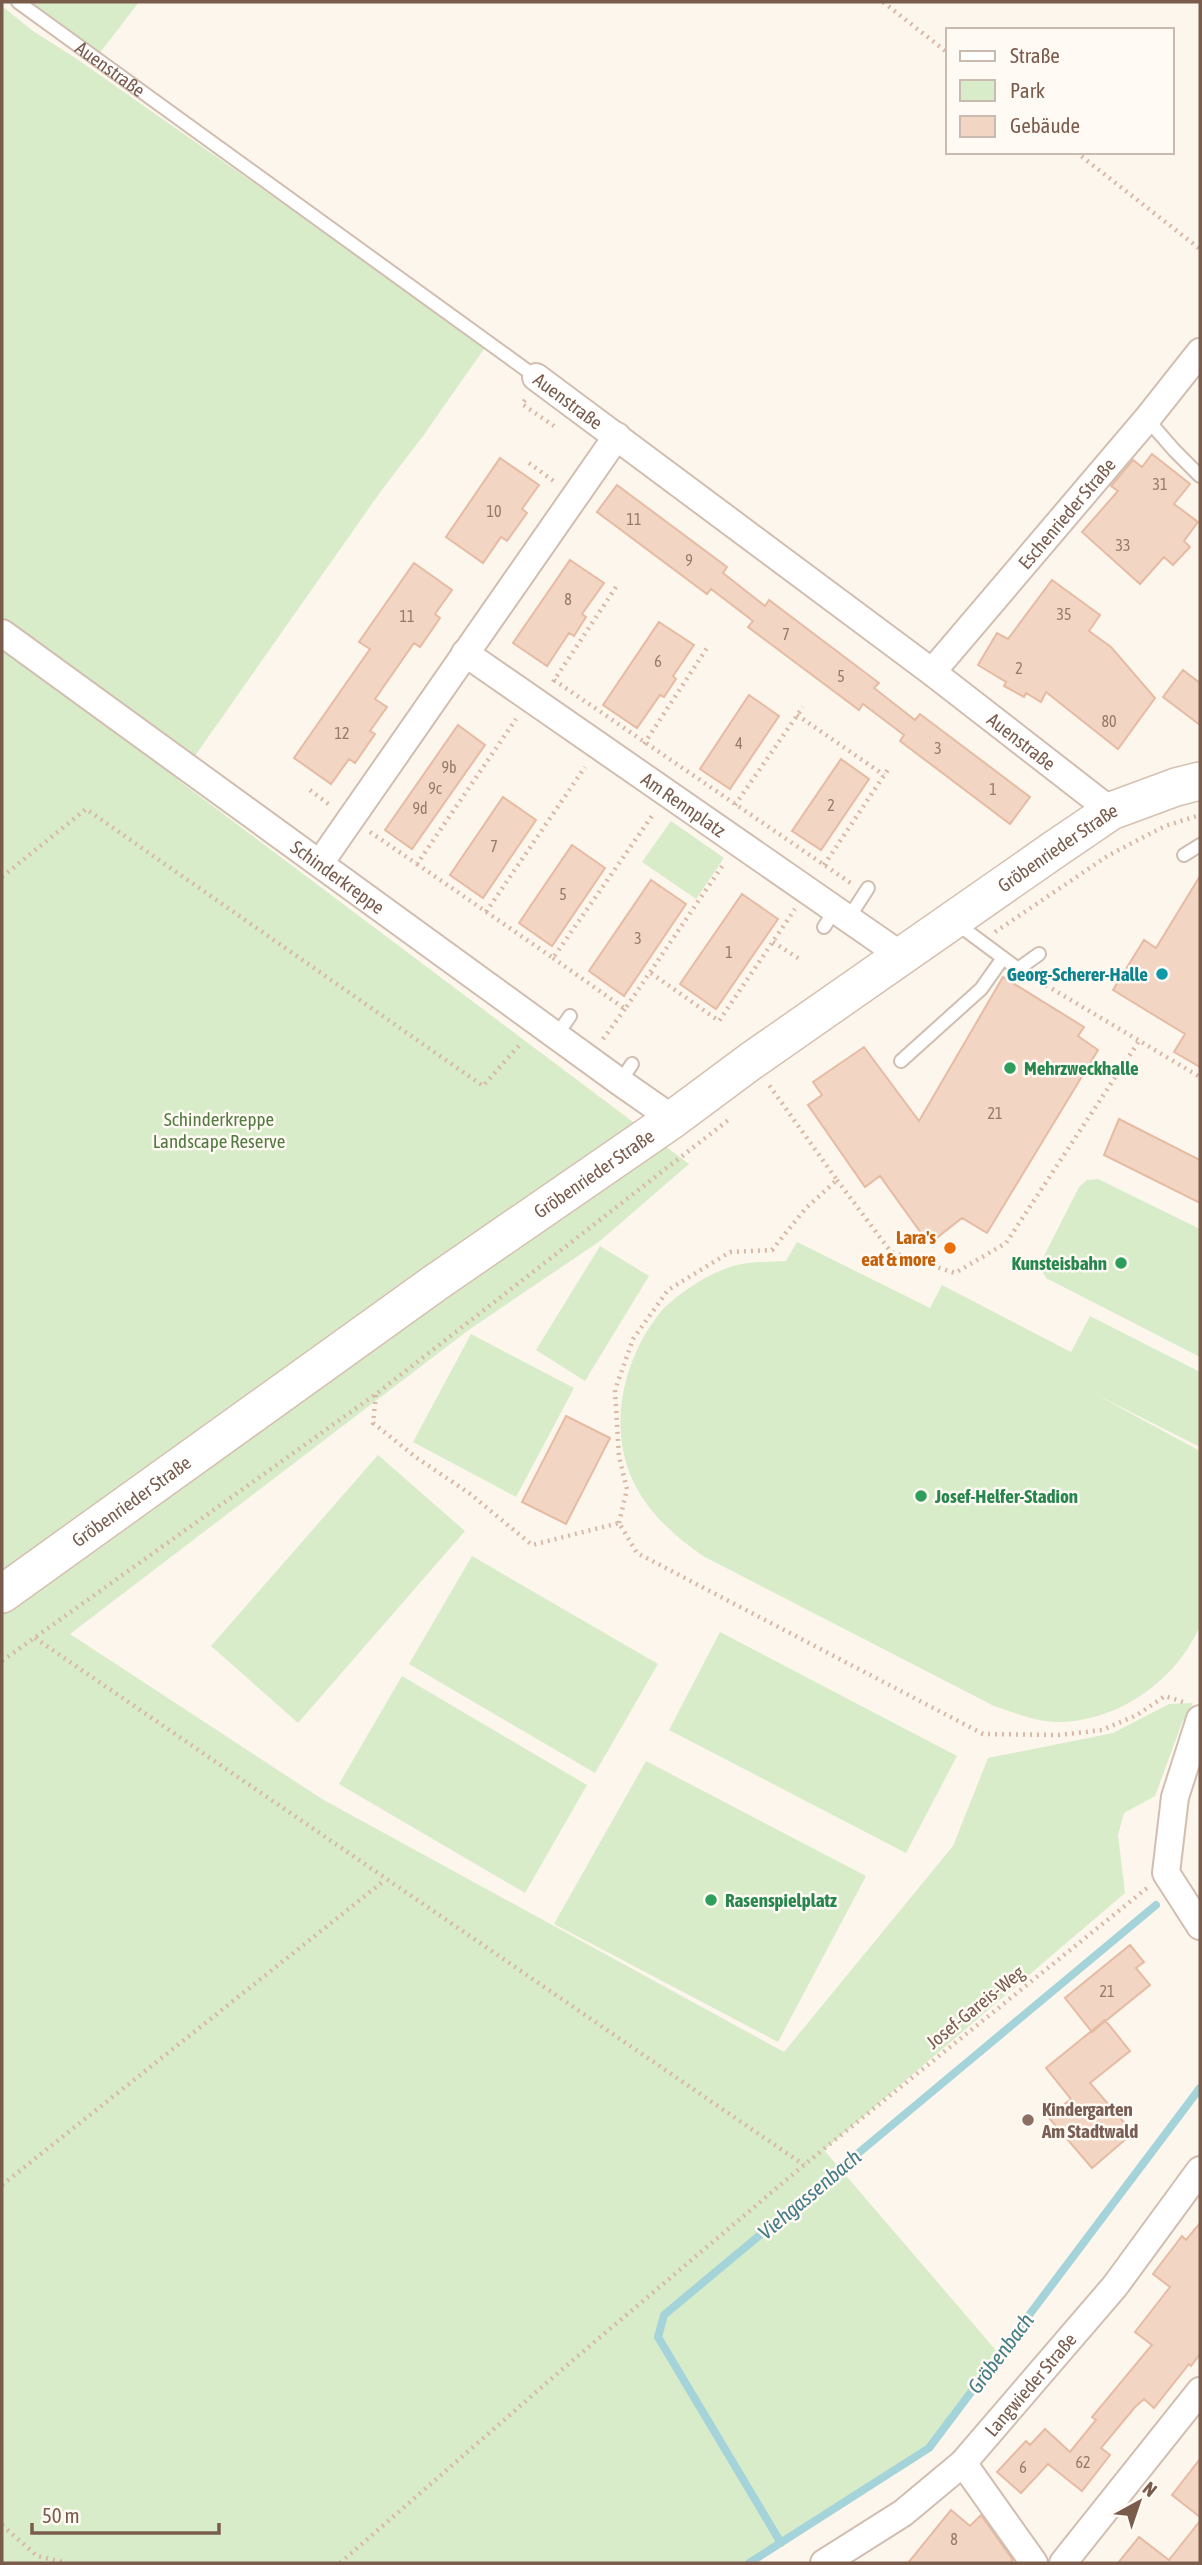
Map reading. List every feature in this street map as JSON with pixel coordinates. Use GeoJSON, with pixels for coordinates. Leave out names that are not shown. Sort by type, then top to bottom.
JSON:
{"type":"FeatureCollection","features":[{"type":"Feature","properties":{"kind":"street","name":"Eschenrieder Straße"},"geometry":{"type":"LineString","coordinates":[[932,672],[1147,419],[1200,352]]}},
{"type":"Feature","properties":{"kind":"street","name":"Auenstraße"},"geometry":{"type":"LineString","coordinates":[[536,376],[932,672],[1111,811]]}},
{"type":"Feature","properties":{"kind":"street"},"geometry":{"type":"LineString","coordinates":[[320,863],[617,436]]}},
{"type":"Feature","properties":{"kind":"street","name":"Schinderkreppe"},"geometry":{"type":"LineString","coordinates":[[2,633],[282,828],[320,863],[370,891],[433,935],[494,985],[555,1025],[589,1060],[626,1073],[673,1119]]}},
{"type":"Feature","properties":{"kind":"street","name":"Am Rennplatz"},"geometry":{"type":"LineString","coordinates":[[465,653],[808,891],[836,918],[902,956]]}},
{"type":"Feature","properties":{"kind":"street","name":"Gröbenrieder Straße"},"geometry":{"type":"LineString","coordinates":[[2,1594],[424,1291],[673,1119],[767,1076],[902,956],[966,932],[1111,811],[1200,781]]}},
{"type":"Feature","properties":{"kind":"street"},"geometry":{"type":"LineString","coordinates":[[1195,1711],[1175,1797],[1166,1873],[1200,1926]]}},
{"type":"Feature","properties":{"kind":"street","name":"Langwieder Straße"},"geometry":{"type":"LineString","coordinates":[[824,2563],[903,2513],[963,2463],[1115,2286],[1200,2170]]}},
{"type":"Feature","properties":{"kind":"street"},"geometry":{"type":"LineString","coordinates":[[1063,2563],[1200,2391]]}},
{"type":"Feature","properties":{"kind":"street"},"geometry":{"type":"LineString","coordinates":[[963,2463],[1034,2563]]}},
{"type":"Feature","properties":{"kind":"lane","name":"Auenstraße"},"geometry":{"type":"LineString","coordinates":[[18,2],[536,376]]}},
{"type":"Feature","properties":{"kind":"lane"},"geometry":{"type":"LineString","coordinates":[[1147,419],[1200,476]]}},
{"type":"Feature","properties":{"kind":"lane"},"geometry":{"type":"LineString","coordinates":[[1184,855],[1200,845]]}},
{"type":"Feature","properties":{"kind":"lane"},"geometry":{"type":"LineString","coordinates":[[836,918],[866,890]]}},
{"type":"Feature","properties":{"kind":"lane"},"geometry":{"type":"LineString","coordinates":[[966,932],[1018,969],[1039,954]]}},
{"type":"Feature","properties":{"kind":"lane"},"geometry":{"type":"LineString","coordinates":[[901,1061],[981,989],[1003,958]]}},
{"type":"Feature","properties":{"kind":"path"},"geometry":{"type":"LineString","coordinates":[[883,2],[946,51]]}},
{"type":"Feature","properties":{"kind":"path"},"geometry":{"type":"LineString","coordinates":[[1079,154],[1200,249]]}},
{"type":"Feature","properties":{"kind":"path"},"geometry":{"type":"LineString","coordinates":[[417,864],[534,701],[554,680],[616,587]]}},
{"type":"Feature","properties":{"kind":"path"},"geometry":{"type":"LineString","coordinates":[[629,767],[707,648]]}},
{"type":"Feature","properties":{"kind":"path"},"geometry":{"type":"LineString","coordinates":[[554,680],[824,865],[866,890]]}},
{"type":"Feature","properties":{"kind":"path"},"geometry":{"type":"LineString","coordinates":[[589,1060],[650,973],[729,836],[736,805],[803,707]]}},
{"type":"Feature","properties":{"kind":"path"},"geometry":{"type":"LineString","coordinates":[[797,715],[884,775]]}},
{"type":"Feature","properties":{"kind":"path"},"geometry":{"type":"LineString","coordinates":[[486,912],[599,746]]}},
{"type":"Feature","properties":{"kind":"path"},"geometry":{"type":"LineString","coordinates":[[824,865],[889,768]]}},
{"type":"Feature","properties":{"kind":"path"},"geometry":{"type":"LineString","coordinates":[[310,790],[460,897],[486,912],[625,1009]]}},
{"type":"Feature","properties":{"kind":"path"},"geometry":{"type":"LineString","coordinates":[[553,958],[667,794]]}},
{"type":"Feature","properties":{"kind":"path"},"geometry":{"type":"LineString","coordinates":[[2,877],[86,809],[482,1086],[555,1025]]}},
{"type":"Feature","properties":{"kind":"path"},"geometry":{"type":"LineString","coordinates":[[966,932],[1165,826],[1200,815]]}},
{"type":"Feature","properties":{"kind":"path"},"geometry":{"type":"LineString","coordinates":[[650,973],[719,1021],[808,891]]}},
{"type":"Feature","properties":{"kind":"path"},"geometry":{"type":"LineString","coordinates":[[773,942],[801,960]]}},
{"type":"Feature","properties":{"kind":"path"},"geometry":{"type":"LineString","coordinates":[[1018,969],[1200,1077]]}},
{"type":"Feature","properties":{"kind":"path"},"geometry":{"type":"LineString","coordinates":[[675,999],[679,993]]}},
{"type":"Feature","properties":{"kind":"path"},"geometry":{"type":"LineString","coordinates":[[767,1076],[837,1180],[891,1252],[955,1273],[1006,1242],[1139,1041]]}},
{"type":"Feature","properties":{"kind":"path"},"geometry":{"type":"LineString","coordinates":[[760,1095],[767,1076]]}},
{"type":"Feature","properties":{"kind":"path"},"geometry":{"type":"LineString","coordinates":[[2,1661],[376,1394],[738,1112]]}},
{"type":"Feature","properties":{"kind":"path"},"geometry":{"type":"LineString","coordinates":[[837,1180],[806,1208],[772,1250],[730,1252],[668,1290],[633,1339],[615,1390],[619,1457],[627,1489],[619,1523],[637,1553],[983,1734],[1059,1735],[1102,1730],[1137,1715],[1165,1696],[1195,1711]]}},
{"type":"Feature","properties":{"kind":"path"},"geometry":{"type":"LineString","coordinates":[[376,1394],[373,1423],[417,1458],[469,1493],[532,1545],[619,1523]]}},
{"type":"Feature","properties":{"kind":"path"},"geometry":{"type":"LineString","coordinates":[[35,1638],[804,2165]]}},
{"type":"Feature","properties":{"kind":"path","name":"Josef-Gareis-Weg"},"geometry":{"type":"LineString","coordinates":[[340,2563],[566,2365],[804,2165],[1166,1873]]}},
{"type":"Feature","properties":{"kind":"path"},"geometry":{"type":"LineString","coordinates":[[2,2185],[385,1880]]}},
{"type":"Feature","properties":{"kind":"path"},"geometry":{"type":"LineString","coordinates":[[2,2525],[37,2556],[67,2563]]}},
{"type":"Feature","properties":{"kind":"green space"},"geometry":{"type":"Polygon","coordinates":[[[29,2],[139,2],[99,54],[29,2]]]}},
{"type":"Feature","properties":{"kind":"green space","name":"Schinderkreppe Landscape Reserve"},"geometry":{"type":"Polygon","coordinates":[[[2,6],[33,31],[77,59],[486,346],[178,780],[689,1164],[600,1241],[470,1329],[70,1634],[322,1799],[784,2052],[953,1846],[988,1758],[1113,1733],[1169,1704],[1193,1703],[1182,1723],[1155,1796],[1124,1813],[1118,1835],[1125,1893],[824,2150],[1000,2355],[929,2448],[749,2563],[2,2563],[2,6]]]}},
{"type":"Feature","properties":{"kind":"green space"},"geometry":{"type":"Polygon","coordinates":[[[671,821],[724,858],[696,899],[642,862],[671,821]]]}},
{"type":"Feature","properties":{"kind":"green space","name":"Kunsteisbahn"},"geometry":{"type":"Polygon","coordinates":[[[1098,1179],[1200,1229],[1200,1357],[1046,1278],[1041,1269],[1044,1256],[1079,1187],[1087,1180],[1098,1179]]]}},
{"type":"Feature","properties":{"kind":"green space","name":"Josef-Helfer-Stadion"},"geometry":{"type":"Polygon","coordinates":[[[797,1242],[930,1308],[942,1285],[1071,1352],[1090,1316],[1200,1372],[1200,1447],[1095,1394],[1200,1451],[1200,1626],[1177,1664],[1144,1694],[1105,1714],[1061,1722],[1036,1719],[994,1706],[703,1556],[655,1515],[640,1495],[626,1463],[620,1422],[626,1381],[641,1343],[662,1310],[692,1286],[714,1273],[737,1265],[786,1261],[797,1242]]]}},
{"type":"Feature","properties":{"kind":"green space"},"geometry":{"type":"Polygon","coordinates":[[[600,1246],[649,1276],[585,1381],[536,1350],[600,1246]]]}},
{"type":"Feature","properties":{"kind":"green space"},"geometry":{"type":"Polygon","coordinates":[[[471,1334],[574,1388],[516,1497],[413,1442],[471,1334]]]}},
{"type":"Feature","properties":{"kind":"green space"},"geometry":{"type":"Polygon","coordinates":[[[378,1455],[465,1531],[298,1723],[211,1646],[378,1455]]]}},
{"type":"Feature","properties":{"kind":"green space"},"geometry":{"type":"Polygon","coordinates":[[[472,1556],[658,1664],[595,1773],[409,1664],[472,1556]]]}},
{"type":"Feature","properties":{"kind":"green space"},"geometry":{"type":"Polygon","coordinates":[[[720,1632],[957,1756],[906,1853],[669,1730],[720,1632]]]}},
{"type":"Feature","properties":{"kind":"green space"},"geometry":{"type":"Polygon","coordinates":[[[402,1676],[587,1785],[525,1893],[339,1784],[402,1676]]]}},
{"type":"Feature","properties":{"kind":"green space","name":"Rasenspielplatz"},"geometry":{"type":"Polygon","coordinates":[[[646,1761],[866,1876],[778,2042],[554,1924],[646,1761]]]}},
{"type":"Feature","properties":{"kind":"building"},"geometry":{"type":"Polygon","coordinates":[[[1152,454],[1190,484],[1174,504],[1198,522],[1184,541],[1190,547],[1173,565],[1164,557],[1140,584],[1082,532],[1118,491],[1111,486],[1133,460],[1142,467],[1152,454]]]}},
{"type":"Feature","properties":{"kind":"building"},"geometry":{"type":"Polygon","coordinates":[[[500,458],[539,485],[522,509],[527,513],[507,541],[501,537],[483,563],[446,537],[500,458]]]}},
{"type":"Feature","properties":{"kind":"building"},"geometry":{"type":"Polygon","coordinates":[[[617,485],[727,567],[723,573],[765,606],[769,600],[879,683],[874,688],[915,720],[920,714],[1030,797],[1010,824],[900,741],[904,735],[863,704],[859,710],[748,627],[753,621],[711,589],[707,594],[597,512],[617,485]]]}},
{"type":"Feature","properties":{"kind":"building"},"geometry":{"type":"Polygon","coordinates":[[[570,560],[604,583],[582,614],[586,617],[574,636],[569,633],[547,666],[513,643],[570,560]]]}},
{"type":"Feature","properties":{"kind":"building"},"geometry":{"type":"Polygon","coordinates":[[[414,563],[452,590],[435,614],[440,618],[420,647],[414,643],[375,699],[387,707],[370,731],[375,734],[355,763],[349,759],[331,784],[294,758],[370,649],[359,642],[414,563]]]}},
{"type":"Feature","properties":{"kind":"building"},"geometry":{"type":"Polygon","coordinates":[[[1052,580],[1100,615],[1089,631],[1111,647],[1155,698],[1118,749],[1046,692],[1041,702],[1026,693],[1024,697],[1004,686],[1006,682],[978,665],[997,633],[1008,639],[1052,580]]]}},
{"type":"Feature","properties":{"kind":"building"},"geometry":{"type":"Polygon","coordinates":[[[659,622],[694,645],[673,676],[676,679],[664,697],[660,695],[637,728],[603,705],[659,622]]]}},
{"type":"Feature","properties":{"kind":"building"},"geometry":{"type":"Polygon","coordinates":[[[1183,670],[1200,683],[1200,725],[1163,697],[1183,670]]]}},
{"type":"Feature","properties":{"kind":"building"},"geometry":{"type":"Polygon","coordinates":[[[749,695],[779,716],[730,789],[700,769],[749,695]]]}},
{"type":"Feature","properties":{"kind":"building"},"geometry":{"type":"Polygon","coordinates":[[[458,725],[485,745],[412,849],[385,830],[458,725]]]}},
{"type":"Feature","properties":{"kind":"building"},"geometry":{"type":"Polygon","coordinates":[[[841,759],[869,779],[821,850],[792,831],[841,759]]]}},
{"type":"Feature","properties":{"kind":"building"},"geometry":{"type":"Polygon","coordinates":[[[503,797],[536,820],[483,898],[450,875],[503,797]]]}},
{"type":"Feature","properties":{"kind":"building"},"geometry":{"type":"Polygon","coordinates":[[[572,845],[605,868],[552,946],[519,923],[572,845]]]}},
{"type":"Feature","properties":{"kind":"building","name":"Georg-Scherer-Halle"},"geometry":{"type":"Polygon","coordinates":[[[1200,876],[1200,1067],[1174,1052],[1185,1034],[1113,990],[1144,940],[1156,948],[1200,876]]]}},
{"type":"Feature","properties":{"kind":"building"},"geometry":{"type":"Polygon","coordinates":[[[651,880],[686,904],[624,996],[589,971],[651,880]]]}},
{"type":"Feature","properties":{"kind":"building"},"geometry":{"type":"Polygon","coordinates":[[[742,894],[778,919],[716,1009],[680,984],[742,894]]]}},
{"type":"Feature","properties":{"kind":"building"},"geometry":{"type":"Polygon","coordinates":[[[1003,977],[1084,1027],[1078,1036],[1098,1050],[987,1233],[962,1218],[929,1244],[880,1176],[865,1187],[808,1105],[822,1095],[813,1082],[864,1047],[919,1121],[1003,977]]]}},
{"type":"Feature","properties":{"kind":"building"},"geometry":{"type":"Polygon","coordinates":[[[1119,1119],[1200,1160],[1200,1203],[1104,1155],[1119,1119]]]}},
{"type":"Feature","properties":{"kind":"building"},"geometry":{"type":"Polygon","coordinates":[[[566,1416],[610,1438],[566,1524],[522,1502],[566,1416]]]}},
{"type":"Feature","properties":{"kind":"building"},"geometry":{"type":"Polygon","coordinates":[[[1130,1945],[1144,1962],[1136,1968],[1150,1985],[1092,2032],[1065,1998],[1130,1945]]]}},
{"type":"Feature","properties":{"kind":"building"},"geometry":{"type":"Polygon","coordinates":[[[1105,2020],[1130,2051],[1090,2083],[1133,2133],[1092,2168],[1048,2117],[1071,2099],[1046,2068],[1105,2020]]]}},
{"type":"Feature","properties":{"kind":"building"},"geometry":{"type":"Polygon","coordinates":[[[1200,2223],[1200,2354],[1154,2408],[1144,2399],[1135,2407],[1101,2448],[1110,2455],[1082,2491],[1048,2464],[1021,2493],[997,2472],[1026,2441],[1030,2445],[1045,2429],[1070,2452],[1096,2420],[1092,2417],[1152,2345],[1135,2332],[1170,2287],[1153,2274],[1182,2236],[1186,2240],[1200,2223]]]}},
{"type":"Feature","properties":{"kind":"building"},"geometry":{"type":"Polygon","coordinates":[[[1200,2459],[1200,2517],[1172,2495],[1200,2459]]]}},
{"type":"Feature","properties":{"kind":"building"},"geometry":{"type":"Polygon","coordinates":[[[951,2510],[970,2526],[981,2515],[1013,2560],[1010,2563],[908,2563],[951,2510]]]}},
{"type":"Feature","properties":{"kind":"building"},"geometry":{"type":"Polygon","coordinates":[[[1200,2521],[1200,2563],[1118,2563],[1139,2537],[1169,2560],[1200,2521]]]}},
{"type":"Feature","properties":{"kind":"waterway","name":"Viehgassenbach"},"geometry":{"type":"LineString","coordinates":[[781,2543],[658,2337],[664,2315],[1156,1905]]}},
{"type":"Feature","properties":{"kind":"waterway","name":"Gröbenbach"},"geometry":{"type":"LineString","coordinates":[[749,2563],[929,2448],[1200,2088]]}},
{"type":"Feature","properties":{"kind":"place","name":"Georg-Scherer-Halle"},"geometry":{"type":"Point","coordinates":[1162,974]}},
{"type":"Feature","properties":{"kind":"place","name":"Mehrzweckhalle"},"geometry":{"type":"Point","coordinates":[1010,1068]}},
{"type":"Feature","properties":{"kind":"place","name":"Lara's eat & more"},"geometry":{"type":"Point","coordinates":[950,1248]}},
{"type":"Feature","properties":{"kind":"place","name":"Kunsteisbahn"},"geometry":{"type":"Point","coordinates":[1121,1263]}},
{"type":"Feature","properties":{"kind":"place","name":"Josef-Helfer-Stadion"},"geometry":{"type":"Point","coordinates":[921,1496]}},
{"type":"Feature","properties":{"kind":"place","name":"Rasenspielplatz"},"geometry":{"type":"Point","coordinates":[711,1900]}},
{"type":"Feature","properties":{"kind":"place","name":"Kindergarten Am Stadtwald"},"geometry":{"type":"Point","coordinates":[1028,2120]}}]}
